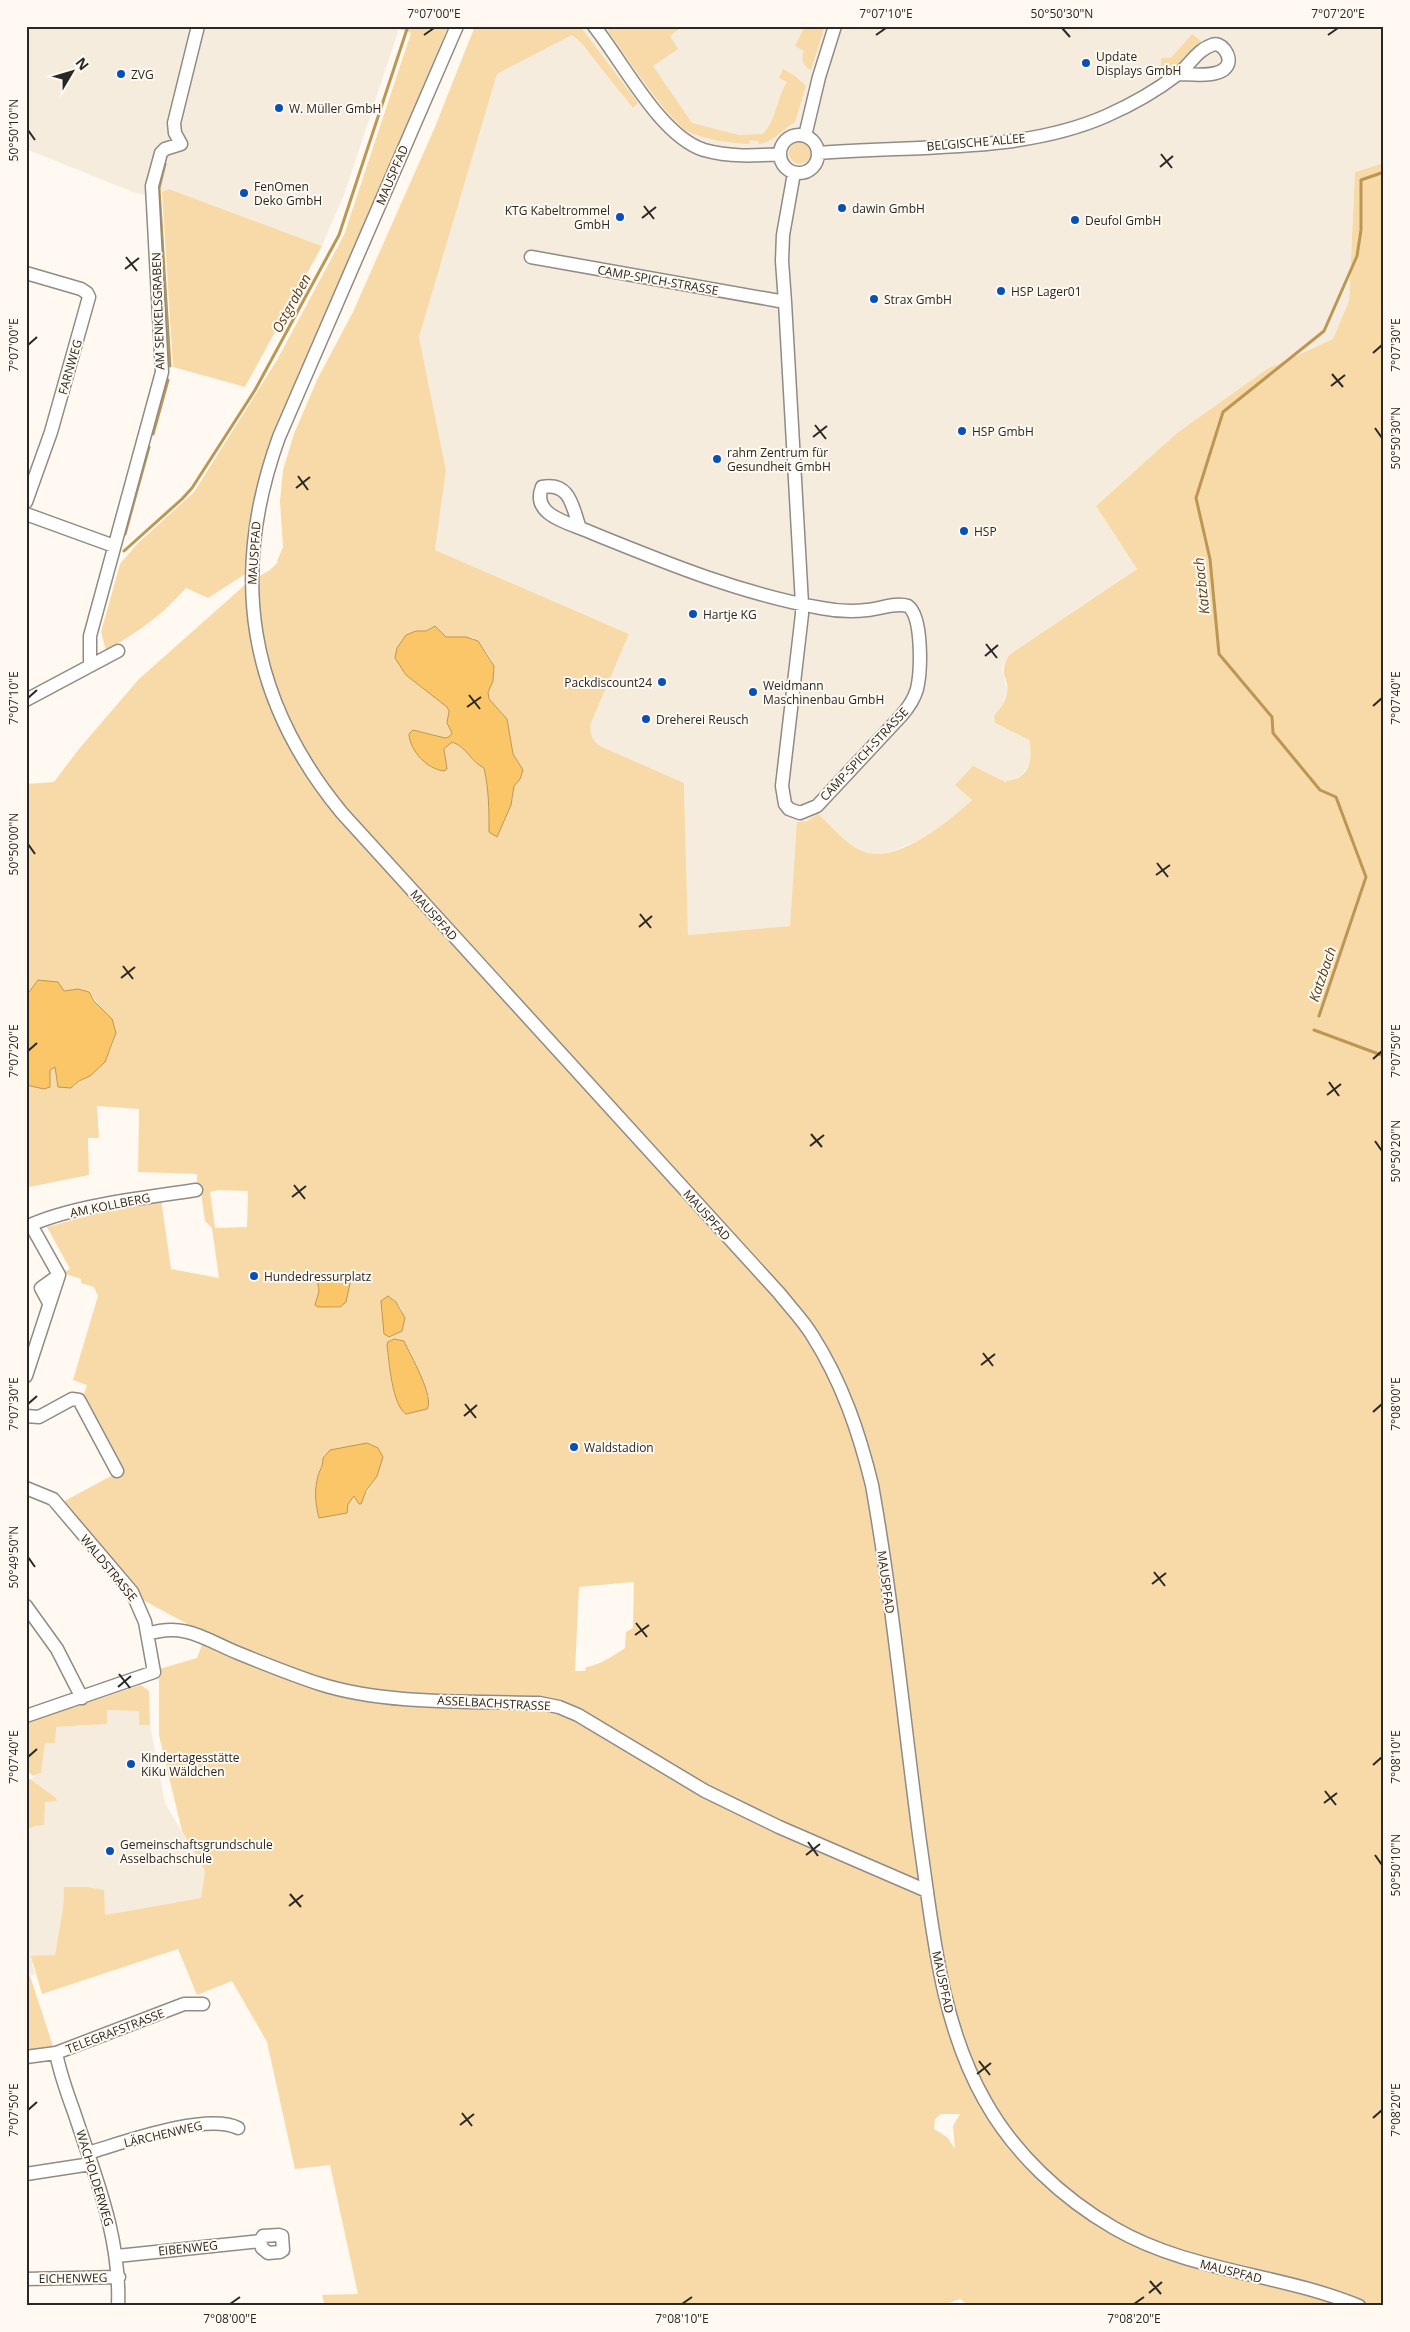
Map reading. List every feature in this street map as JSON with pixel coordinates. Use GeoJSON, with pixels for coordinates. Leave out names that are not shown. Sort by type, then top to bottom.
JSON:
{"type":"FeatureCollection","features":[{"type":"Feature","properties":{"kind":"street","name":"AM SENKELSGRABEN"},"geometry":{"type":"LineString","coordinates":[[90,666],[90,636],[162,372],[152,186],[161,153],[170,146],[181,144],[175,133],[174,124],[198,26]]}},
{"type":"Feature","properties":{"kind":"street","name":"MAUSPFAD"},"geometry":{"type":"LineString","coordinates":[[457,26],[279,436],[259,502],[251,575],[254,622],[269,687],[287,732],[317,781],[370,845],[779,1293],[812,1334],[836,1377],[858,1432],[872,1485],[927,1891],[946,2006],[964,2059],[997,2121],[1019,2149],[1069,2197],[1098,2218],[1155,2248],[1210,2266],[1314,2291],[1359,2306]]}},
{"type":"Feature","properties":{"kind":"street"},"geometry":{"type":"LineString","coordinates":[[594,26],[660,116],[679,137],[695,146],[717,153],[743,156],[780,154]]}},
{"type":"Feature","properties":{"kind":"street"},"geometry":{"type":"LineString","coordinates":[[805,136],[819,77],[835,26]]}},
{"type":"Feature","properties":{"kind":"street","name":"BELGISCHE ALLEE"},"geometry":{"type":"LineString","coordinates":[[818,153],[991,143],[1062,132],[1118,111],[1179,74]]}},
{"type":"Feature","properties":{"kind":"street"},"geometry":{"type":"LineString","coordinates":[[799,135],[805,136],[814,142],[818,153],[813,167],[804,173],[794,173],[784,166],[780,154],[781,148],[788,138],[799,135]]}},
{"type":"Feature","properties":{"kind":"street","name":"CAMP-SPICH-STRASSE"},"geometry":{"type":"LineString","coordinates":[[580,528],[669,565],[739,589],[802,604],[851,611],[882,608],[895,604],[908,606],[917,617],[920,668],[916,690],[905,712],[817,806],[800,813],[789,809],[785,804],[782,786],[802,604],[783,242],[794,173]]}},
{"type":"Feature","properties":{"kind":"street","name":"CAMP-SPICH-STRASSE"},"geometry":{"type":"LineString","coordinates":[[531,257],[785,302]]}},
{"type":"Feature","properties":{"kind":"street","name":"FARNWEG"},"geometry":{"type":"LineString","coordinates":[[26,273],[80,289],[87,293],[89,297],[51,432],[26,502]]}},
{"type":"Feature","properties":{"kind":"street"},"geometry":{"type":"LineString","coordinates":[[26,514],[114,546]]}},
{"type":"Feature","properties":{"kind":"street"},"geometry":{"type":"LineString","coordinates":[[26,700],[118,651]]}},
{"type":"Feature","properties":{"kind":"street","name":"AM KOLLBERG"},"geometry":{"type":"LineString","coordinates":[[29,1226],[102,1205],[196,1190]]}},
{"type":"Feature","properties":{"kind":"street"},"geometry":{"type":"LineString","coordinates":[[26,1376],[49,1303],[40,1288],[59,1275],[29,1226]]}},
{"type":"Feature","properties":{"kind":"street"},"geometry":{"type":"LineString","coordinates":[[26,1416],[39,1417],[72,1399],[79,1400],[117,1471]]}},
{"type":"Feature","properties":{"kind":"street","name":"WALDSTRASSE"},"geometry":{"type":"LineString","coordinates":[[26,1488],[52,1500],[132,1592],[142,1612],[148,1634],[154,1672],[82,1698]]}},
{"type":"Feature","properties":{"kind":"street"},"geometry":{"type":"LineString","coordinates":[[26,1606],[57,1649],[82,1698],[26,1716]]}},
{"type":"Feature","properties":{"kind":"street","name":"ASSELBACHSTRASSE"},"geometry":{"type":"LineString","coordinates":[[148,1634],[169,1630],[196,1633],[236,1652],[307,1680],[345,1690],[395,1697],[539,1703],[559,1707],[578,1715],[705,1791],[796,1835],[927,1891]]}},
{"type":"Feature","properties":{"kind":"street","name":"TELEGRAFSTRASSE"},"geometry":{"type":"LineString","coordinates":[[26,2057],[56,2053],[184,2004],[203,2004]]}},
{"type":"Feature","properties":{"kind":"street","name":"WACHOLDERWEG"},"geometry":{"type":"LineString","coordinates":[[56,2053],[106,2210],[117,2256],[119,2277],[118,2306]]}},
{"type":"Feature","properties":{"kind":"street","name":"LÄRCHENWEG"},"geometry":{"type":"LineString","coordinates":[[26,2174],[89,2158],[142,2137],[202,2124],[224,2124],[238,2128]]}},
{"type":"Feature","properties":{"kind":"street","name":"EIBENWEG"},"geometry":{"type":"LineString","coordinates":[[117,2256],[260,2241]]}},
{"type":"Feature","properties":{"kind":"street","name":"EICHENWEG"},"geometry":{"type":"LineString","coordinates":[[26,2279],[119,2277]]}},
{"type":"Feature","properties":{"kind":"shaded area"},"geometry":{"type":"Polygon","coordinates":[[[26,26],[400,26],[345,192],[322,246],[169,189],[152,197],[133,192],[26,149],[26,26]]]}},
{"type":"Feature","properties":{"kind":"shaded area"},"geometry":{"type":"Polygon","coordinates":[[[400,26],[448,26],[412,119],[263,463],[250,521],[247,573],[208,598],[186,588],[149,623],[106,650],[101,632],[120,564],[137,544],[194,492],[277,360],[344,235],[411,33],[399,29],[400,26]]]}},
{"type":"Feature","properties":{"kind":"shaded area"},"geometry":{"type":"Polygon","coordinates":[[[475,26],[580,26],[638,103],[633,108],[582,44],[572,35],[497,74],[419,337],[446,470],[435,550],[629,634],[591,723],[590,730],[593,739],[600,746],[684,783],[688,935],[790,926],[797,822],[807,821],[818,814],[856,848],[875,854],[890,852],[906,847],[921,839],[950,819],[972,800],[955,785],[973,766],[1005,782],[1018,778],[1025,773],[1030,759],[1031,749],[1029,740],[995,723],[994,716],[1006,696],[1007,686],[1004,668],[1009,655],[1137,569],[1096,506],[1177,433],[1267,369],[1333,339],[1349,301],[1355,172],[1384,163],[1384,2306],[969,2306],[960,2299],[941,2306],[325,2306],[322,2295],[358,2294],[330,2165],[295,2169],[267,2042],[232,1981],[197,1995],[178,1949],[42,1994],[31,1956],[55,1955],[63,1908],[64,1887],[87,1887],[104,1890],[105,1915],[201,1898],[205,1871],[182,1831],[159,1735],[159,1669],[197,1658],[206,1634],[141,1599],[61,1503],[124,1469],[84,1394],[87,1385],[73,1380],[98,1296],[94,1287],[81,1283],[81,1279],[63,1273],[70,1269],[47,1227],[135,1203],[161,1199],[171,1269],[219,1278],[212,1228],[205,1221],[201,1193],[197,1186],[197,1174],[138,1172],[139,1109],[97,1106],[99,1138],[88,1138],[89,1175],[29,1187],[26,1171],[26,1085],[44,1089],[49,1087],[50,1070],[55,1067],[58,1087],[74,1087],[102,1064],[112,1047],[116,1033],[105,1012],[89,992],[80,989],[64,991],[38,980],[26,996],[26,784],[54,782],[78,750],[139,679],[246,584],[270,570],[278,562],[283,547],[280,501],[283,470],[294,434],[317,380],[353,312],[435,127],[475,26]],[[431,627],[426,631],[416,631],[406,675],[447,707],[449,711],[447,723],[452,733],[449,737],[445,738],[413,730],[414,749],[434,768],[444,771],[447,768],[444,753],[447,745],[452,742],[461,747],[475,762],[484,768],[488,792],[489,832],[498,835],[513,797],[512,789],[522,768],[513,754],[507,719],[489,699],[488,692],[493,681],[492,661],[482,646],[473,638],[446,637],[431,627]],[[218,1190],[210,1192],[215,1228],[247,1227],[248,1191],[218,1190]],[[317,1278],[319,1291],[316,1303],[318,1307],[339,1308],[351,1279],[317,1278]],[[388,1296],[382,1308],[384,1334],[389,1337],[396,1334],[404,1324],[404,1318],[399,1305],[388,1296]],[[403,1341],[387,1345],[394,1392],[401,1409],[406,1414],[419,1411],[429,1397],[411,1354],[403,1341]],[[367,1443],[328,1452],[323,1458],[316,1488],[321,1518],[347,1513],[348,1504],[353,1497],[357,1500],[367,1492],[383,1456],[378,1448],[367,1443]],[[634,1582],[579,1587],[575,1671],[585,1671],[586,1667],[601,1662],[625,1648],[626,1632],[633,1628],[634,1582]],[[941,2114],[935,2119],[934,2129],[947,2137],[955,2149],[953,2126],[960,2114],[941,2114]]]}},
{"type":"Feature","properties":{"kind":"shaded area"},"geometry":{"type":"Polygon","coordinates":[[[580,26],[1384,26],[1384,163],[1355,172],[1349,301],[1333,339],[1267,369],[1177,433],[1096,506],[1137,569],[1009,655],[1002,668],[1007,691],[1003,703],[994,717],[995,723],[1029,740],[1032,750],[1030,763],[1021,776],[1005,782],[972,800],[929,836],[890,852],[874,855],[861,851],[813,819],[798,822],[790,926],[688,935],[684,783],[600,746],[592,738],[590,731],[591,723],[629,634],[435,550],[446,470],[419,337],[497,74],[572,35],[638,103],[580,26]]]}},
{"type":"Feature","properties":{"kind":"shaded area"},"geometry":{"type":"Polygon","coordinates":[[[605,26],[683,26],[670,36],[678,49],[653,66],[692,123],[739,135],[763,134],[771,122],[787,82],[779,78],[783,69],[795,76],[806,86],[795,122],[773,138],[759,144],[758,141],[750,140],[749,144],[719,141],[689,132],[680,125],[658,100],[605,26]]]}},
{"type":"Feature","properties":{"kind":"shaded area"},"geometry":{"type":"Polygon","coordinates":[[[805,26],[825,26],[811,70],[803,62],[804,51],[795,46],[805,26]]]}},
{"type":"Feature","properties":{"kind":"shaded area"},"geometry":{"type":"Polygon","coordinates":[[[1192,34],[1202,42],[1161,79],[1161,58],[1171,58],[1192,34]]]}},
{"type":"Feature","properties":{"kind":"shaded area"},"geometry":{"type":"Polygon","coordinates":[[[800,142],[808,145],[811,153],[808,161],[800,164],[792,161],[789,153],[792,145],[800,142]]]}},
{"type":"Feature","properties":{"kind":"shaded area"},"geometry":{"type":"Polygon","coordinates":[[[169,189],[322,246],[245,387],[173,367],[162,192],[169,189]]]}},
{"type":"Feature","properties":{"kind":"shaded area"},"geometry":{"type":"Polygon","coordinates":[[[435,626],[446,637],[466,637],[478,641],[494,666],[493,681],[488,692],[489,699],[507,719],[513,754],[523,770],[520,779],[514,786],[511,805],[497,837],[489,832],[488,792],[484,768],[462,747],[452,742],[444,749],[447,769],[444,771],[438,770],[426,763],[412,747],[409,734],[413,730],[445,738],[449,737],[452,733],[447,723],[449,711],[447,707],[406,675],[395,658],[397,648],[406,635],[416,631],[426,631],[435,626]]]}},
{"type":"Feature","properties":{"kind":"shaded area"},"geometry":{"type":"Polygon","coordinates":[[[38,980],[58,982],[64,991],[78,989],[89,992],[94,1001],[112,1019],[116,1033],[105,1062],[90,1076],[79,1081],[71,1088],[58,1087],[55,1067],[50,1070],[50,1087],[44,1089],[26,1085],[26,996],[38,980]]]}},
{"type":"Feature","properties":{"kind":"shaded area"},"geometry":{"type":"Polygon","coordinates":[[[320,1274],[337,1280],[351,1279],[346,1302],[340,1307],[318,1307],[315,1305],[319,1291],[317,1278],[320,1274]]]}},
{"type":"Feature","properties":{"kind":"shaded area"},"geometry":{"type":"Polygon","coordinates":[[[388,1296],[396,1302],[405,1318],[402,1331],[389,1337],[384,1334],[381,1301],[388,1296]]]}},
{"type":"Feature","properties":{"kind":"shaded area"},"geometry":{"type":"Polygon","coordinates":[[[394,1339],[404,1341],[416,1366],[428,1395],[429,1403],[427,1409],[406,1414],[397,1402],[387,1345],[388,1342],[394,1339]]]}},
{"type":"Feature","properties":{"kind":"shaded area"},"geometry":{"type":"Polygon","coordinates":[[[367,1443],[378,1448],[383,1457],[377,1476],[366,1491],[361,1504],[359,1504],[354,1496],[348,1504],[347,1513],[319,1518],[316,1490],[323,1458],[330,1450],[367,1443]]]}},
{"type":"Feature","properties":{"kind":"shaded area"},"geometry":{"type":"Polygon","coordinates":[[[141,1685],[149,1691],[150,1725],[139,1725],[139,1711],[107,1710],[107,1724],[56,1727],[55,1743],[45,1743],[41,1773],[33,1776],[26,1770],[26,1723],[141,1685]]]}},
{"type":"Feature","properties":{"kind":"shaded area","name":"Gemeinschaftsgrundschule Asselbachschule"},"geometry":{"type":"Polygon","coordinates":[[[107,1710],[139,1710],[139,1724],[150,1725],[165,1803],[205,1871],[201,1898],[105,1915],[64,1887],[63,1908],[55,1955],[32,1964],[35,1974],[26,1975],[26,1830],[38,1825],[45,1801],[57,1801],[56,1798],[30,1779],[41,1773],[45,1743],[56,1727],[106,1724],[107,1710]]]}},
{"type":"Feature","properties":{"kind":"shaded area"},"geometry":{"type":"Polygon","coordinates":[[[26,1776],[56,1798],[57,1801],[45,1802],[44,1825],[26,1830],[26,1776]]]}},
{"type":"Feature","properties":{"kind":"shaded area"},"geometry":{"type":"Polygon","coordinates":[[[26,1975],[30,1976],[53,2046],[26,2051],[26,1975]]]}},
{"type":"Feature","properties":{"kind":"waterway","name":"Ostgraben"},"geometry":{"type":"LineString","coordinates":[[124,551],[192,488],[255,390],[339,235],[408,26]]}},
{"type":"Feature","properties":{"kind":"waterway"},"geometry":{"type":"LineString","coordinates":[[165,164],[159,188],[170,366]]}},
{"type":"Feature","properties":{"kind":"waterway","name":"Katzbach"},"geometry":{"type":"LineString","coordinates":[[1319,1016],[1366,877],[1336,797],[1320,790],[1273,733],[1272,717],[1219,654],[1210,559],[1196,498],[1223,412],[1324,331],[1357,256],[1361,230],[1361,180],[1384,172]]}},
{"type":"Feature","properties":{"kind":"waterway"},"geometry":{"type":"LineString","coordinates":[[153,434],[168,380]]}},
{"type":"Feature","properties":{"kind":"waterway"},"geometry":{"type":"LineString","coordinates":[[125,534],[149,447]]}},
{"type":"Feature","properties":{"kind":"waterway","name":"Katzbach"},"geometry":{"type":"LineString","coordinates":[[1314,1030],[1384,1056]]}},
{"type":"Feature","properties":{"kind":"place","name":"Update Displays GmbH"},"geometry":{"type":"Point","coordinates":[1086,63]}},
{"type":"Feature","properties":{"kind":"place","name":"ZVG"},"geometry":{"type":"Point","coordinates":[121,74]}},
{"type":"Feature","properties":{"kind":"place","name":"W. Müller GmbH"},"geometry":{"type":"Point","coordinates":[279,108]}},
{"type":"Feature","properties":{"kind":"place","name":"FenOmen Deko GmbH"},"geometry":{"type":"Point","coordinates":[244,193]}},
{"type":"Feature","properties":{"kind":"place","name":"dawin GmbH"},"geometry":{"type":"Point","coordinates":[842,208]}},
{"type":"Feature","properties":{"kind":"place","name":"KTG Kabeltrommel GmbH"},"geometry":{"type":"Point","coordinates":[620,217]}},
{"type":"Feature","properties":{"kind":"place","name":"Deufol GmbH"},"geometry":{"type":"Point","coordinates":[1075,220]}},
{"type":"Feature","properties":{"kind":"place","name":"HSP Lager01"},"geometry":{"type":"Point","coordinates":[1001,291]}},
{"type":"Feature","properties":{"kind":"place","name":"Strax GmbH"},"geometry":{"type":"Point","coordinates":[874,299]}},
{"type":"Feature","properties":{"kind":"place","name":"HSP GmbH"},"geometry":{"type":"Point","coordinates":[962,431]}},
{"type":"Feature","properties":{"kind":"place","name":"rahm Zentrum für Gesundheit GmbH"},"geometry":{"type":"Point","coordinates":[717,459]}},
{"type":"Feature","properties":{"kind":"place","name":"HSP"},"geometry":{"type":"Point","coordinates":[964,531]}},
{"type":"Feature","properties":{"kind":"place","name":"Hartje KG"},"geometry":{"type":"Point","coordinates":[693,614]}},
{"type":"Feature","properties":{"kind":"place","name":"Packdiscount24"},"geometry":{"type":"Point","coordinates":[662,682]}},
{"type":"Feature","properties":{"kind":"place","name":"Weidmann Maschinenbau GmbH"},"geometry":{"type":"Point","coordinates":[753,692]}},
{"type":"Feature","properties":{"kind":"place","name":"Dreherei Reusch"},"geometry":{"type":"Point","coordinates":[646,719]}},
{"type":"Feature","properties":{"kind":"place","name":"Hundedressurplatz"},"geometry":{"type":"Point","coordinates":[254,1276]}},
{"type":"Feature","properties":{"kind":"place","name":"Waldstadion"},"geometry":{"type":"Point","coordinates":[574,1447]}},
{"type":"Feature","properties":{"kind":"place","name":"Kindertagesstätte KiKu Wäldchen"},"geometry":{"type":"Point","coordinates":[131,1764]}},
{"type":"Feature","properties":{"kind":"place","name":"Gemeinschaftsgrundschule Asselbachschule"},"geometry":{"type":"Point","coordinates":[110,1851]}}]}
